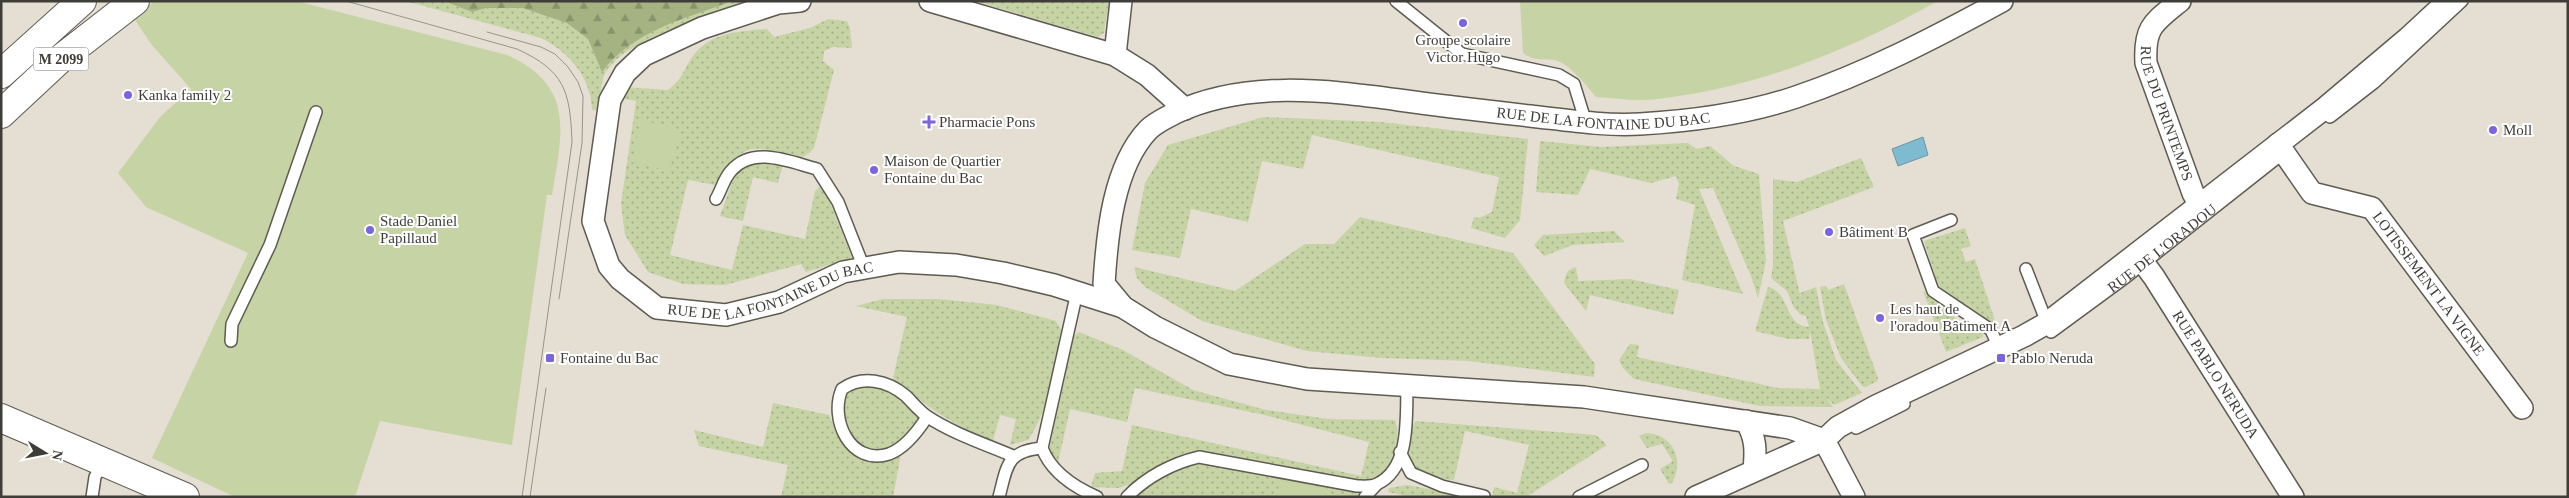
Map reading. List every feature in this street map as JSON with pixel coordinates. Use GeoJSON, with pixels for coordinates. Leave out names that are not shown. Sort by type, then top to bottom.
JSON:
{"type":"FeatureCollection","features":[{"type":"Feature","properties":{"kind":"main road","name":"M 2099"},"geometry":{"type":"LineString","coordinates":[[1,74],[82,1]]}},
{"type":"Feature","properties":{"kind":"main road","name":"M 2099"},"geometry":{"type":"LineString","coordinates":[[1,114],[59,60],[135,1]]}},
{"type":"Feature","properties":{"kind":"main road"},"geometry":{"type":"LineString","coordinates":[[1,418],[185,497]]}},
{"type":"Feature","properties":{"kind":"street"},"geometry":{"type":"LineString","coordinates":[[59,60],[116,1]]}},
{"type":"Feature","properties":{"kind":"street","name":"RUE DE LA FONTAINE DU BAC"},"geometry":{"type":"LineString","coordinates":[[800,1],[778,3],[702,28],[644,55],[625,74],[610,100],[593,221],[609,266],[620,279],[656,308],[726,315],[778,302],[843,272],[899,262],[956,265],[1002,273],[1077,292],[1123,307],[1154,326],[1229,364],[1307,379],[1584,397],[1790,428],[1824,440]]}},
{"type":"Feature","properties":{"kind":"street"},"geometry":{"type":"LineString","coordinates":[[930,1],[1115,56],[1147,75],[1185,109]]}},
{"type":"Feature","properties":{"kind":"street"},"geometry":{"type":"LineString","coordinates":[[1115,56],[1121,1]]}},
{"type":"Feature","properties":{"kind":"street","name":"RUE DE LA FONTAINE DU BAC"},"geometry":{"type":"LineString","coordinates":[[1123,307],[1104,284],[1106,243],[1124,164],[1148,130],[1158,122],[1185,109],[1215,99],[1254,91],[1310,91],[1586,123],[1638,124],[1696,120],[1744,111],[1796,97],[1935,38],[2002,1]]}},
{"type":"Feature","properties":{"kind":"street","name":"RUE DU PRINTEMPS"},"geometry":{"type":"LineString","coordinates":[[2180,1],[2155,22],[2145,41],[2146,63],[2193,193],[2200,206]]}},
{"type":"Feature","properties":{"kind":"street","name":"RUE DE L'ORADOU"},"geometry":{"type":"LineString","coordinates":[[1696,497],[1824,440],[1838,427],[1876,406],[2024,336],[2047,323],[2140,258],[2200,206],[2281,148],[2448,1]]}},
{"type":"Feature","properties":{"kind":"street","name":"LOTISSEMENT LA VIGNE"},"geometry":{"type":"LineString","coordinates":[[2281,148],[2312,193],[2372,208],[2522,408]]}},
{"type":"Feature","properties":{"kind":"street","name":"RUE PABLO NERUDA"},"geometry":{"type":"LineString","coordinates":[[2140,258],[2293,497]]}},
{"type":"Feature","properties":{"kind":"street"},"geometry":{"type":"LineString","coordinates":[[1746,421],[1754,435],[1756,450],[1754,470]]}},
{"type":"Feature","properties":{"kind":"street"},"geometry":{"type":"LineString","coordinates":[[1824,440],[1854,497]]}},
{"type":"Feature","properties":{"kind":"lane"},"geometry":{"type":"LineString","coordinates":[[1396,1],[1462,54],[1559,75],[1574,84],[1586,123]]}},
{"type":"Feature","properties":{"kind":"lane","name":"RUE DE L'ORADOU"},"geometry":{"type":"LineString","coordinates":[[1824,440],[1843,436],[2050,333],[2140,258],[2281,148],[2375,82],[2462,1]]}},
{"type":"Feature","properties":{"kind":"lane"},"geometry":{"type":"LineString","coordinates":[[231,341],[232,324],[270,245],[316,112]]}},
{"type":"Feature","properties":{"kind":"lane"},"geometry":{"type":"LineString","coordinates":[[716,199],[731,171],[746,160],[763,156],[817,169],[838,202],[864,268]]}},
{"type":"Feature","properties":{"kind":"lane"},"geometry":{"type":"LineString","coordinates":[[1951,220],[1913,235],[1932,291],[1991,330],[1999,348]]}},
{"type":"Feature","properties":{"kind":"lane"},"geometry":{"type":"LineString","coordinates":[[2026,268],[2047,323]]}},
{"type":"Feature","properties":{"kind":"lane"},"geometry":{"type":"LineString","coordinates":[[1077,292],[1042,448],[1046,458],[1059,474],[1098,497]]}},
{"type":"Feature","properties":{"kind":"lane"},"geometry":{"type":"LineString","coordinates":[[927,417],[905,444],[888,454],[879,455],[852,447],[840,428],[836,409],[842,389],[860,380],[874,380],[888,384],[904,395],[927,417],[1013,456]]}},
{"type":"Feature","properties":{"kind":"lane"},"geometry":{"type":"LineString","coordinates":[[1365,497],[1395,468],[1406,431],[1407,385]]}},
{"type":"Feature","properties":{"kind":"lane"},"geometry":{"type":"LineString","coordinates":[[999,497],[1007,467],[1013,456],[1021,452],[1042,448]]}},
{"type":"Feature","properties":{"kind":"lane"},"geometry":{"type":"LineString","coordinates":[[1400,452],[1411,474],[1442,486],[1484,496]]}},
{"type":"Feature","properties":{"kind":"lane"},"geometry":{"type":"LineString","coordinates":[[1127,497],[1136,488],[1178,462],[1199,457],[1357,486],[1376,485]]}},
{"type":"Feature","properties":{"kind":"lane"},"geometry":{"type":"LineString","coordinates":[[92,497],[95,477],[103,462]]}},
{"type":"Feature","properties":{"kind":"lane"},"geometry":{"type":"LineString","coordinates":[[1580,497],[1642,465]]}},
{"type":"Feature","properties":{"kind":"green space","name":"Stade Daniel Papillaud"},"geometry":{"type":"Polygon","coordinates":[[[155,1],[296,1],[507,55],[529,67],[545,81],[554,97],[559,113],[559,151],[552,195],[547,195],[512,445],[380,421],[355,497],[235,497],[152,458],[248,253],[146,207],[118,173],[160,117],[191,89],[151,44],[133,17],[155,1]]]}},
{"type":"Feature","properties":{"kind":"green space"},"geometry":{"type":"Polygon","coordinates":[[[405,1],[754,1],[671,29],[629,50],[614,63],[604,76],[601,88],[600,110],[592,110],[588,87],[577,67],[561,51],[541,38],[405,1]]]}},
{"type":"Feature","properties":{"kind":"green space"},"geometry":{"type":"Polygon","coordinates":[[[444,1],[726,1],[727,3],[659,28],[628,47],[614,58],[602,72],[588,39],[567,23],[523,8],[486,8],[472,12],[444,1]]]}},
{"type":"Feature","properties":{"kind":"green space"},"geometry":{"type":"Polygon","coordinates":[[[975,1],[1109,1],[1104,33],[1098,37],[975,1]]]}},
{"type":"Feature","properties":{"kind":"green space"},"geometry":{"type":"Polygon","coordinates":[[[1520,1],[1938,1],[1837,51],[1767,76],[1694,94],[1657,99],[1626,100],[1596,97],[1577,75],[1565,65],[1554,60],[1535,59],[1523,53],[1520,1]]]}},
{"type":"Feature","properties":{"kind":"green space"},"geometry":{"type":"Polygon","coordinates":[[[828,19],[847,21],[852,48],[833,47],[824,51],[823,61],[834,70],[814,148],[807,155],[793,158],[762,149],[748,150],[732,162],[715,185],[688,180],[670,255],[732,270],[743,225],[805,239],[815,191],[823,184],[852,258],[806,272],[801,264],[725,285],[683,284],[648,272],[625,235],[621,204],[636,101],[619,98],[623,87],[668,90],[674,85],[689,61],[700,48],[717,37],[726,34],[767,29],[774,37],[810,28],[828,19]]]}},
{"type":"Feature","properties":{"kind":"green space"},"geometry":{"type":"Polygon","coordinates":[[[1263,117],[1381,122],[1528,139],[1520,220],[1505,238],[1471,228],[1474,217],[1479,218],[1492,212],[1499,177],[1312,135],[1303,169],[1262,161],[1248,222],[1191,209],[1180,258],[1132,250],[1145,183],[1168,145],[1263,117]]]}},
{"type":"Feature","properties":{"kind":"green space"},"geometry":{"type":"Polygon","coordinates":[[[641,120],[681,130],[669,171],[632,162],[641,120]]]}},
{"type":"Feature","properties":{"kind":"green space"},"geometry":{"type":"Polygon","coordinates":[[[1540,141],[1601,147],[1688,143],[1697,149],[1710,146],[1734,166],[1759,174],[1766,261],[1758,298],[1751,276],[1713,188],[1699,189],[1743,294],[1682,280],[1695,205],[1676,199],[1679,184],[1676,176],[1651,183],[1590,169],[1578,195],[1536,192],[1540,141]]]}},
{"type":"Feature","properties":{"kind":"green space"},"geometry":{"type":"Polygon","coordinates":[[[1861,158],[1874,187],[1783,221],[1801,299],[1800,293],[1816,287],[1823,322],[1836,360],[1862,393],[1834,405],[1826,397],[1833,407],[1760,406],[1634,379],[1623,368],[1619,360],[1630,344],[1639,345],[1637,357],[1778,388],[1820,389],[1810,331],[1809,339],[1789,339],[1755,331],[1768,287],[1780,295],[1795,321],[1809,327],[1806,316],[1801,315],[1794,308],[1787,291],[1771,278],[1773,266],[1773,179],[1797,182],[1861,158]]]}},
{"type":"Feature","properties":{"kind":"green space"},"geometry":{"type":"Polygon","coordinates":[[[761,162],[783,165],[778,183],[753,177],[743,221],[720,216],[731,185],[740,167],[761,162]]]}},
{"type":"Feature","properties":{"kind":"green space"},"geometry":{"type":"Polygon","coordinates":[[[1360,217],[1513,253],[1595,364],[1594,377],[1469,361],[1383,358],[1307,351],[1202,321],[1145,287],[1137,278],[1134,267],[1235,291],[1305,244],[1334,244],[1360,217]]]}},
{"type":"Feature","properties":{"kind":"green space"},"geometry":{"type":"Polygon","coordinates":[[[1965,228],[1971,246],[1961,249],[1966,262],[1975,259],[1996,324],[1960,306],[1938,286],[1924,241],[1965,228]]]}},
{"type":"Feature","properties":{"kind":"green space"},"geometry":{"type":"Polygon","coordinates":[[[1614,231],[1625,242],[1573,245],[1544,256],[1534,245],[1543,235],[1614,231]]]}},
{"type":"Feature","properties":{"kind":"green space"},"geometry":{"type":"Polygon","coordinates":[[[1576,267],[1578,281],[1630,279],[1679,290],[1673,315],[1590,295],[1586,311],[1564,283],[1567,273],[1576,267]]]}},
{"type":"Feature","properties":{"kind":"green space"},"geometry":{"type":"Polygon","coordinates":[[[1844,284],[1878,378],[1877,381],[1866,387],[1862,386],[1841,358],[1826,320],[1820,287],[1826,286],[1828,290],[1844,284]]]}},
{"type":"Feature","properties":{"kind":"green space"},"geometry":{"type":"Polygon","coordinates":[[[1923,291],[1959,321],[1981,328],[1983,337],[1946,352],[1923,291]]]}},
{"type":"Feature","properties":{"kind":"green space"},"geometry":{"type":"Polygon","coordinates":[[[883,299],[939,299],[997,305],[1056,321],[1062,331],[1050,387],[1041,415],[1028,440],[1010,445],[1016,419],[1000,415],[993,441],[979,436],[940,414],[893,378],[907,317],[856,306],[883,299]]]}},
{"type":"Feature","properties":{"kind":"green space"},"geometry":{"type":"Polygon","coordinates":[[[1079,332],[1123,350],[1193,390],[1266,410],[1328,419],[1395,420],[1397,436],[1394,453],[1380,475],[1371,481],[1357,483],[1198,452],[1174,459],[1132,484],[1118,488],[1091,487],[1095,473],[1122,471],[1132,425],[1361,476],[1369,442],[1260,414],[1135,388],[1127,422],[1070,409],[1058,463],[1049,450],[1074,336],[1079,332]]]}},
{"type":"Feature","properties":{"kind":"green space"},"geometry":{"type":"Polygon","coordinates":[[[860,385],[886,391],[900,399],[919,418],[901,439],[888,448],[871,450],[863,447],[846,428],[841,412],[845,393],[860,385]]]}},
{"type":"Feature","properties":{"kind":"green space"},"geometry":{"type":"Polygon","coordinates":[[[773,403],[829,415],[840,437],[856,453],[866,458],[877,461],[901,454],[893,497],[781,497],[788,465],[699,446],[694,430],[763,447],[773,403]]]}},
{"type":"Feature","properties":{"kind":"green space"},"geometry":{"type":"Polygon","coordinates":[[[1416,421],[1596,435],[1607,445],[1526,497],[1492,497],[1494,487],[1517,493],[1529,445],[1465,431],[1454,480],[1429,478],[1417,471],[1410,458],[1410,433],[1416,421]]]}},
{"type":"Feature","properties":{"kind":"green space"},"geometry":{"type":"Polygon","coordinates":[[[1646,433],[1655,434],[1663,438],[1670,443],[1674,450],[1677,457],[1677,466],[1672,483],[1669,484],[1660,469],[1673,461],[1662,444],[1647,448],[1639,436],[1646,433]]]}},
{"type":"Feature","properties":{"kind":"green space"},"geometry":{"type":"Polygon","coordinates":[[[1198,463],[1354,491],[1368,489],[1359,497],[1134,497],[1148,485],[1164,476],[1198,463]]]}},
{"type":"Feature","properties":{"kind":"green space"},"geometry":{"type":"Polygon","coordinates":[[[1280,479],[1326,489],[1330,497],[1277,497],[1280,479]]]}},
{"type":"Feature","properties":{"kind":"green space"},"geometry":{"type":"Polygon","coordinates":[[[1407,485],[1472,497],[1411,497],[1388,492],[1389,488],[1407,485]]]}},
{"type":"Feature","properties":{"kind":"water"},"geometry":{"type":"Polygon","coordinates":[[[1923,137],[1928,155],[1898,166],[1892,149],[1923,137]]]}},
{"type":"Feature","properties":{"kind":"tram line"},"geometry":{"type":"LineString","coordinates":[[346,1],[517,49],[546,66],[562,85],[566,96],[572,142],[522,497]]}},
{"type":"Feature","properties":{"kind":"tram line"},"geometry":{"type":"LineString","coordinates":[[487,32],[541,47],[555,54],[568,67],[578,82],[583,96],[582,143],[559,299]]}},
{"type":"Feature","properties":{"kind":"tram line"},"geometry":{"type":"LineString","coordinates":[[530,497],[546,388]]}},
{"type":"Feature","properties":{"kind":"place","name":"Groupe scolaire Victor Hugo"},"geometry":{"type":"Point","coordinates":[1463,23]}},
{"type":"Feature","properties":{"kind":"place","name":"Kanka family 2"},"geometry":{"type":"Point","coordinates":[128,95]}},
{"type":"Feature","properties":{"kind":"place","name":"Pharmacie Pons"},"geometry":{"type":"Point","coordinates":[929,122]}},
{"type":"Feature","properties":{"kind":"place","name":"Moll"},"geometry":{"type":"Point","coordinates":[2493,130]}},
{"type":"Feature","properties":{"kind":"place","name":"Maison de Quartier Fontaine du Bac"},"geometry":{"type":"Point","coordinates":[874,170]}},
{"type":"Feature","properties":{"kind":"place","name":"Stade Daniel Papillaud"},"geometry":{"type":"Point","coordinates":[370,230]}},
{"type":"Feature","properties":{"kind":"place","name":"Bâtiment B"},"geometry":{"type":"Point","coordinates":[1829,232]}},
{"type":"Feature","properties":{"kind":"place","name":"Les haut de l'oradou Bâtiment A"},"geometry":{"type":"Point","coordinates":[1880,318]}},
{"type":"Feature","properties":{"kind":"place","name":"Fontaine du Bac"},"geometry":{"type":"Point","coordinates":[550,358]}},
{"type":"Feature","properties":{"kind":"place","name":"Pablo Neruda"},"geometry":{"type":"Point","coordinates":[2001,358]}}]}
